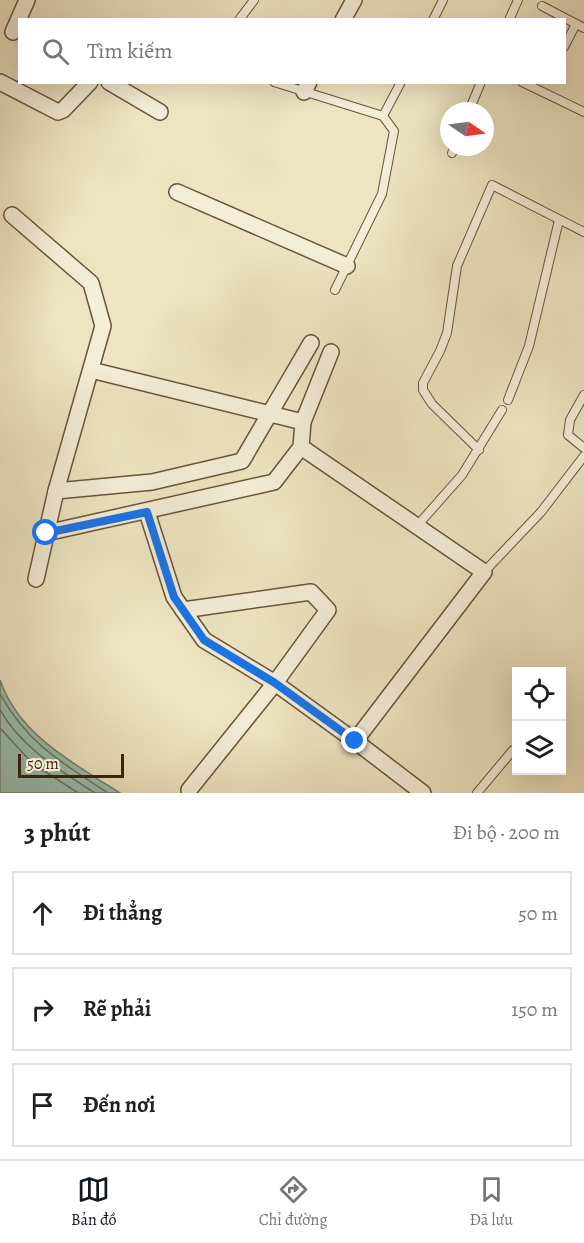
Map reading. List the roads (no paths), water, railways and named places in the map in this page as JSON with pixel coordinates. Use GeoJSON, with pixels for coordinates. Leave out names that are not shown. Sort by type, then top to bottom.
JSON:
{"type":"FeatureCollection","features":[{"type":"Feature","properties":{"kind":"street"},"geometry":{"type":"LineString","coordinates":[[19,18],[27,0]]}},
{"type":"Feature","properties":{"kind":"street"},"geometry":{"type":"LineString","coordinates":[[344,18],[354,0]]}},
{"type":"Feature","properties":{"kind":"street"},"geometry":{"type":"LineString","coordinates":[[13,32],[18,21]]}},
{"type":"Feature","properties":{"kind":"street"},"geometry":{"type":"LineString","coordinates":[[0,82],[58,112],[63,110],[88,84]]}},
{"type":"Feature","properties":{"kind":"street"},"geometry":{"type":"LineString","coordinates":[[112,84],[160,112]]}},
{"type":"Feature","properties":{"kind":"street"},"geometry":{"type":"LineString","coordinates":[[177,192],[347,266]]}},
{"type":"Feature","properties":{"kind":"street"},"geometry":{"type":"LineString","coordinates":[[12,215],[91,283],[103,326],[56,492],[36,579]]}},
{"type":"Feature","properties":{"kind":"street"},"geometry":{"type":"LineString","coordinates":[[56,492],[152,483],[242,461],[311,344]]}},
{"type":"Feature","properties":{"kind":"street"},"geometry":{"type":"LineString","coordinates":[[46,533],[274,482],[301,447],[303,422],[332,352]]}},
{"type":"Feature","properties":{"kind":"street"},"geometry":{"type":"LineString","coordinates":[[91,370],[303,422]]}},
{"type":"Feature","properties":{"kind":"street"},"geometry":{"type":"LineString","coordinates":[[301,447],[484,572],[355,741]]}},
{"type":"Feature","properties":{"kind":"street"},"geometry":{"type":"LineString","coordinates":[[147,512],[174,597],[204,640],[275,683],[423,793]]}},
{"type":"Feature","properties":{"kind":"street"},"geometry":{"type":"LineString","coordinates":[[183,610],[311,592],[328,610],[275,683],[189,790]]}},
{"type":"Feature","properties":{"kind":"lane"},"geometry":{"type":"LineString","coordinates":[[241,18],[255,0]]}},
{"type":"Feature","properties":{"kind":"lane"},"geometry":{"type":"LineString","coordinates":[[434,18],[443,0]]}},
{"type":"Feature","properties":{"kind":"lane"},"geometry":{"type":"LineString","coordinates":[[510,18],[518,0]]}},
{"type":"Feature","properties":{"kind":"lane"},"geometry":{"type":"LineString","coordinates":[[542,6],[565,18]]}},
{"type":"Feature","properties":{"kind":"lane"},"geometry":{"type":"LineString","coordinates":[[566,19],[584,28]]}},
{"type":"Feature","properties":{"kind":"lane"},"geometry":{"type":"LineString","coordinates":[[566,43],[576,24]]}},
{"type":"Feature","properties":{"kind":"lane"},"geometry":{"type":"LineString","coordinates":[[287,84],[307,87],[383,117],[394,131],[382,194],[335,290]]}},
{"type":"Feature","properties":{"kind":"lane"},"geometry":{"type":"LineString","coordinates":[[383,117],[400,84]]}},
{"type":"Feature","properties":{"kind":"lane"},"geometry":{"type":"LineString","coordinates":[[473,102],[480,84]]}},
{"type":"Feature","properties":{"kind":"lane"},"geometry":{"type":"LineString","coordinates":[[526,84],[584,112]]}},
{"type":"Feature","properties":{"kind":"lane"},"geometry":{"type":"LineString","coordinates":[[478,450],[432,405],[423,390],[423,383],[441,351],[447,333],[457,266],[492,186],[584,232]]}},
{"type":"Feature","properties":{"kind":"lane"},"geometry":{"type":"LineString","coordinates":[[507,400],[530,346],[559,220]]}},
{"type":"Feature","properties":{"kind":"lane"},"geometry":{"type":"LineString","coordinates":[[584,395],[567,428],[568,435],[584,448]]}},
{"type":"Feature","properties":{"kind":"lane"},"geometry":{"type":"LineString","coordinates":[[417,526],[462,475],[502,410]]}},
{"type":"Feature","properties":{"kind":"lane"},"geometry":{"type":"LineString","coordinates":[[484,572],[541,512],[584,456]]}},
{"type":"Feature","properties":{"kind":"lane"},"geometry":{"type":"LineString","coordinates":[[477,793],[512,751]]}},
{"type":"Feature","properties":{"kind":"water"},"geometry":{"type":"Polygon","coordinates":[[[0,680],[20,717],[34,732],[66,759],[120,793],[0,793],[0,680]]]}}]}
